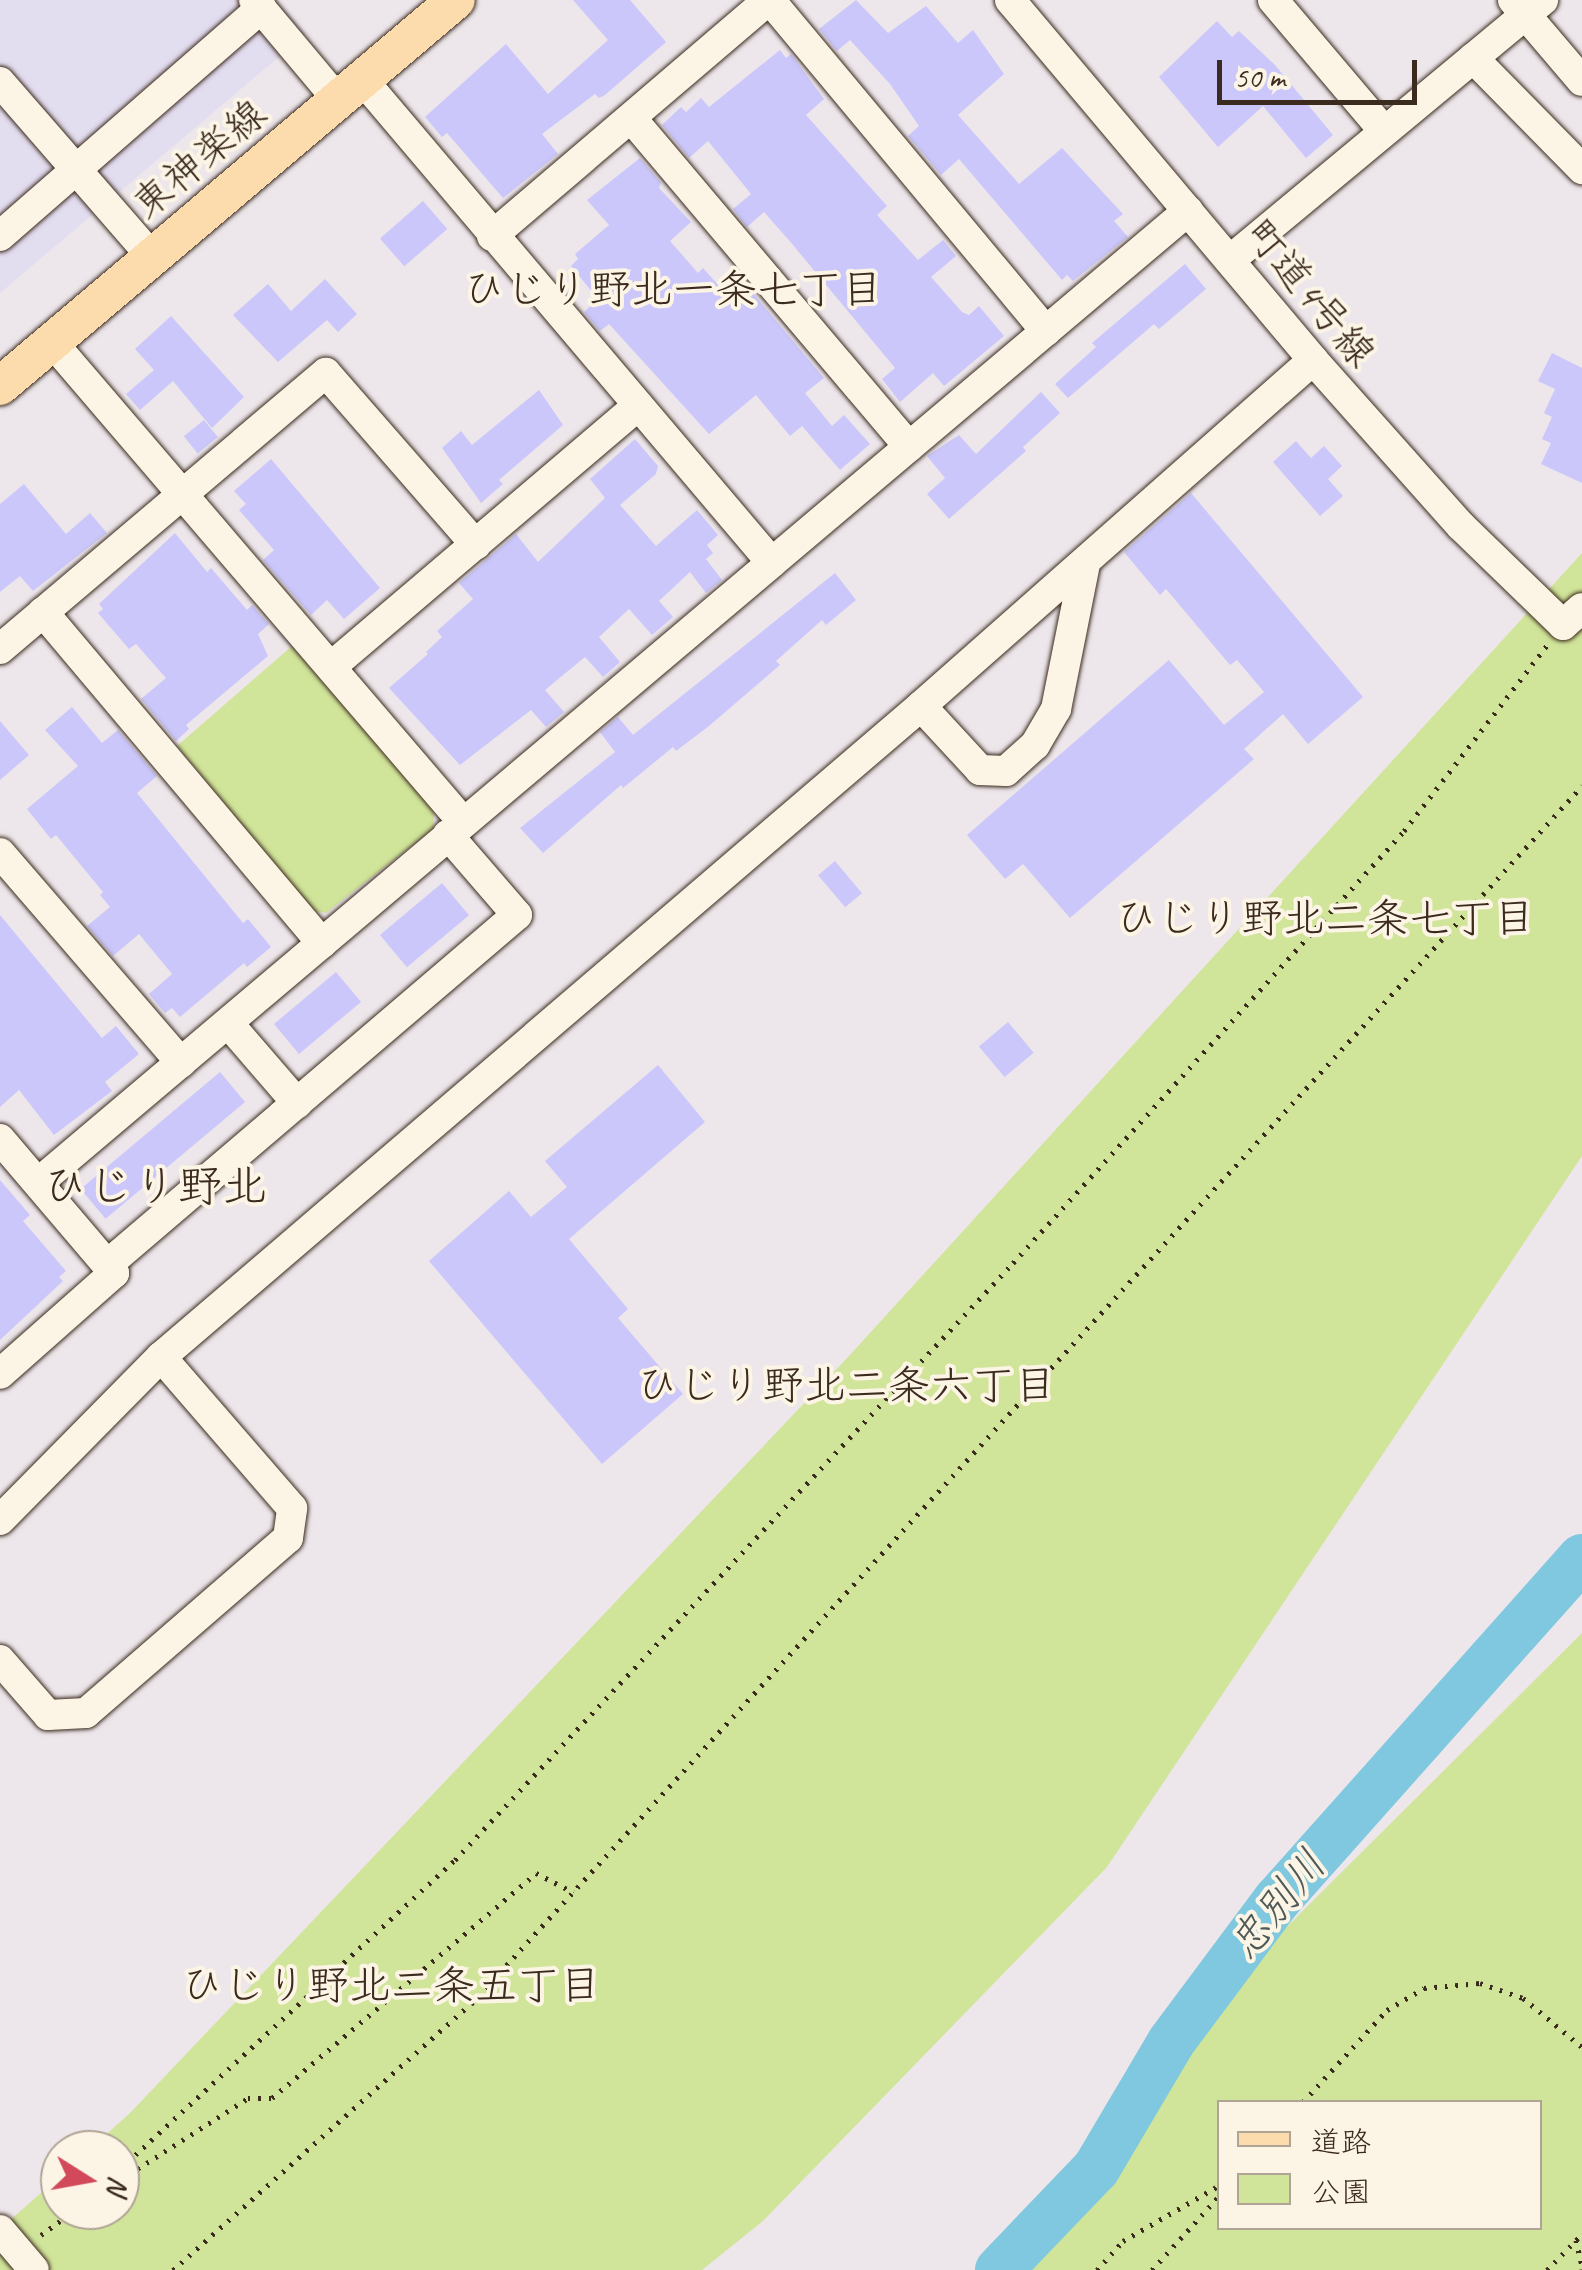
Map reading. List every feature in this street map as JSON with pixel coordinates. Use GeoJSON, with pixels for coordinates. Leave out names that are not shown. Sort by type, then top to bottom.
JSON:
{"type":"FeatureCollection","features":[{"type":"Feature","properties":{"kind":"main road","name":"東神楽線"},"geometry":{"type":"LineString","coordinates":[[0,386],[456,0]]}},
{"type":"Feature","properties":{"kind":"street"},"geometry":{"type":"LineString","coordinates":[[492,236],[769,0],[1046,332]]}},
{"type":"Feature","properties":{"kind":"street","name":"町道4号線"},"geometry":{"type":"LineString","coordinates":[[1010,0],[1312,360],[1460,526],[1573,616]]}},
{"type":"Feature","properties":{"kind":"street"},"geometry":{"type":"LineString","coordinates":[[1273,0],[1384,131]]}},
{"type":"Feature","properties":{"kind":"street"},"geometry":{"type":"LineString","coordinates":[[0,236],[258,4],[350,89],[492,236],[772,563]]}},
{"type":"Feature","properties":{"kind":"street"},"geometry":{"type":"LineString","coordinates":[[1230,260],[1472,58],[1527,5],[1582,81]]}},
{"type":"Feature","properties":{"kind":"street"},"geometry":{"type":"LineString","coordinates":[[1472,58],[1582,169]]}},
{"type":"Feature","properties":{"kind":"street"},"geometry":{"type":"LineString","coordinates":[[0,82],[152,257]]}},
{"type":"Feature","properties":{"kind":"street"},"geometry":{"type":"LineString","coordinates":[[632,118],[909,447]]}},
{"type":"Feature","properties":{"kind":"street"},"geometry":{"type":"LineString","coordinates":[[38,1183],[1188,211]]}},
{"type":"Feature","properties":{"kind":"street"},"geometry":{"type":"LineString","coordinates":[[52,342],[332,666],[518,915],[107,1265]]}},
{"type":"Feature","properties":{"kind":"street"},"geometry":{"type":"LineString","coordinates":[[0,1520],[161,1357],[1085,564],[1312,360]]}},
{"type":"Feature","properties":{"kind":"street"},"geometry":{"type":"LineString","coordinates":[[0,648],[326,372],[476,546]]}},
{"type":"Feature","properties":{"kind":"street"},"geometry":{"type":"LineString","coordinates":[[332,666],[638,406]]}},
{"type":"Feature","properties":{"kind":"street"},"geometry":{"type":"LineString","coordinates":[[921,706],[980,770],[1006,771],[1035,745],[1056,709],[1085,564]]}},
{"type":"Feature","properties":{"kind":"street"},"geometry":{"type":"LineString","coordinates":[[43,612],[322,943]]}},
{"type":"Feature","properties":{"kind":"street"},"geometry":{"type":"LineString","coordinates":[[0,852],[181,1063]]}},
{"type":"Feature","properties":{"kind":"street"},"geometry":{"type":"LineString","coordinates":[[228,1023],[297,1103]]}},
{"type":"Feature","properties":{"kind":"street"},"geometry":{"type":"LineString","coordinates":[[0,1138],[114,1273],[0,1374]]}},
{"type":"Feature","properties":{"kind":"street"},"geometry":{"type":"LineString","coordinates":[[0,1660],[48,1716],[86,1713],[288,1538],[292,1508],[161,1357]]}},
{"type":"Feature","properties":{"kind":"path"},"geometry":{"type":"LineString","coordinates":[[140,2151],[455,1860],[958,1322],[1404,831],[1573,616]]}},
{"type":"Feature","properties":{"kind":"path"},"geometry":{"type":"LineString","coordinates":[[172,2270],[471,2004],[1582,786]]}},
{"type":"Feature","properties":{"kind":"path"},"geometry":{"type":"LineString","coordinates":[[140,2167],[248,2098],[272,2098],[536,1873],[573,1892]]}},
{"type":"Feature","properties":{"kind":"path"},"geometry":{"type":"LineString","coordinates":[[1306,2100],[1387,2010],[1424,1988],[1480,1983],[1523,1998],[1582,2046]]}},
{"type":"Feature","properties":{"kind":"path"},"geometry":{"type":"LineString","coordinates":[[1097,2270],[1123,2241],[1217,2186]]}},
{"type":"Feature","properties":{"kind":"path"},"geometry":{"type":"LineString","coordinates":[[1152,2270],[1217,2198]]}},
{"type":"Feature","properties":{"kind":"path"},"geometry":{"type":"LineString","coordinates":[[1547,2270],[1582,2234]]}},
{"type":"Feature","properties":{"kind":"path"},"geometry":{"type":"LineString","coordinates":[[1576,2240],[1582,2268]]}},
{"type":"Feature","properties":{"kind":"shaded area"},"geometry":{"type":"Polygon","coordinates":[[[0,0],[277,0],[306,34],[0,293],[0,0]]]}},
{"type":"Feature","properties":{"kind":"green space"},"geometry":{"type":"Polygon","coordinates":[[[1582,553],[1582,1156],[1107,1867],[763,2221],[702,2270],[0,2270],[0,2229],[40,2194],[40,2230],[140,2230],[140,2130],[111,2130],[848,1357],[1582,553]]]}},
{"type":"Feature","properties":{"kind":"green space"},"geometry":{"type":"Polygon","coordinates":[[[292,646],[434,809],[433,829],[326,913],[312,911],[177,746],[292,646]]]}},
{"type":"Feature","properties":{"kind":"green space"},"geometry":{"type":"Polygon","coordinates":[[[1582,1633],[1582,2270],[1003,2270],[1095,2169],[1171,2042],[1582,1633]]]}},
{"type":"Feature","properties":{"kind":"building"},"geometry":{"type":"Polygon","coordinates":[[[573,0],[630,0],[666,42],[605,95],[599,98],[595,94],[542,134],[558,154],[503,198],[447,133],[442,137],[425,117],[506,44],[548,94],[608,40],[573,0]]]}},
{"type":"Feature","properties":{"kind":"building"},"geometry":{"type":"Polygon","coordinates":[[[856,0],[888,33],[926,6],[958,43],[973,30],[1004,74],[958,115],[1019,184],[1062,148],[1123,214],[1114,221],[1128,237],[1073,281],[1067,275],[1062,280],[959,159],[941,175],[908,136],[919,126],[890,84],[850,40],[837,51],[819,29],[856,0]]]}},
{"type":"Feature","properties":{"kind":"building"},"geometry":{"type":"Polygon","coordinates":[[[1217,21],[1232,37],[1239,31],[1275,65],[1333,135],[1306,158],[1263,106],[1218,147],[1159,77],[1217,21]]]}},
{"type":"Feature","properties":{"kind":"building"},"geometry":{"type":"Polygon","coordinates":[[[780,50],[786,58],[791,54],[824,99],[806,115],[887,206],[877,215],[918,260],[943,240],[956,256],[931,277],[962,312],[969,315],[979,306],[1004,336],[944,386],[933,373],[900,402],[882,379],[895,368],[793,245],[764,212],[747,227],[733,209],[751,194],[708,141],[689,158],[662,125],[681,107],[686,112],[701,98],[709,107],[780,50]]]}},
{"type":"Feature","properties":{"kind":"building"},"geometry":{"type":"Polygon","coordinates":[[[640,158],[661,183],[659,188],[691,222],[670,241],[698,273],[703,268],[736,305],[752,292],[824,378],[805,393],[832,426],[844,415],[870,444],[840,470],[802,426],[790,436],[756,395],[709,434],[609,324],[600,331],[584,312],[598,299],[571,266],[578,259],[575,254],[609,225],[587,200],[640,158]]]}},
{"type":"Feature","properties":{"kind":"building"},"geometry":{"type":"Polygon","coordinates":[[[423,201],[447,229],[404,266],[380,238],[423,201]]]}},
{"type":"Feature","properties":{"kind":"building"},"geometry":{"type":"Polygon","coordinates":[[[1185,264],[1206,289],[1159,329],[1154,324],[1068,398],[1055,384],[1096,347],[1092,343],[1185,264]]]}},
{"type":"Feature","properties":{"kind":"building"},"geometry":{"type":"Polygon","coordinates":[[[325,279],[357,314],[338,332],[327,320],[278,362],[233,315],[268,284],[291,311],[325,279]]]}},
{"type":"Feature","properties":{"kind":"building"},"geometry":{"type":"Polygon","coordinates":[[[171,316],[244,397],[212,428],[173,381],[140,410],[126,394],[154,370],[135,349],[171,316]]]}},
{"type":"Feature","properties":{"kind":"building"},"geometry":{"type":"Polygon","coordinates":[[[1552,353],[1582,368],[1582,483],[1541,464],[1551,443],[1542,439],[1552,417],[1544,413],[1555,389],[1538,381],[1552,353]]]}},
{"type":"Feature","properties":{"kind":"building"},"geometry":{"type":"Polygon","coordinates":[[[539,390],[563,425],[499,480],[503,484],[481,503],[442,448],[461,431],[472,445],[539,390]]]}},
{"type":"Feature","properties":{"kind":"building"},"geometry":{"type":"Polygon","coordinates":[[[1041,392],[1060,413],[1023,447],[1026,451],[949,519],[927,494],[945,478],[927,456],[959,435],[976,454],[1041,392]]]}},
{"type":"Feature","properties":{"kind":"building"},"geometry":{"type":"Polygon","coordinates":[[[204,420],[218,437],[198,453],[184,436],[204,420]]]}},
{"type":"Feature","properties":{"kind":"building"},"geometry":{"type":"Polygon","coordinates":[[[635,439],[658,466],[656,474],[620,505],[656,546],[697,510],[718,535],[707,545],[713,553],[706,559],[722,580],[706,593],[690,572],[659,601],[673,617],[652,635],[629,609],[599,637],[620,662],[603,677],[585,657],[545,690],[564,712],[546,727],[531,710],[460,765],[389,688],[428,654],[442,637],[437,631],[473,599],[459,583],[516,534],[538,562],[605,498],[590,479],[635,439]]]}},
{"type":"Feature","properties":{"kind":"building"},"geometry":{"type":"Polygon","coordinates":[[[1296,441],[1311,458],[1324,446],[1342,466],[1328,479],[1343,496],[1320,516],[1273,462],[1296,441]]]}},
{"type":"Feature","properties":{"kind":"building"},"geometry":{"type":"Polygon","coordinates":[[[271,459],[380,588],[344,619],[327,600],[311,615],[263,560],[274,550],[239,510],[246,504],[234,491],[271,459]]]}},
{"type":"Feature","properties":{"kind":"building"},"geometry":{"type":"Polygon","coordinates":[[[24,484],[66,534],[90,513],[107,533],[33,591],[20,576],[0,592],[0,504],[24,484]]]}},
{"type":"Feature","properties":{"kind":"building"},"geometry":{"type":"Polygon","coordinates":[[[1191,493],[1363,697],[1308,744],[1283,714],[1244,749],[1254,759],[1070,918],[1023,864],[1005,879],[967,835],[1169,660],[1224,725],[1264,692],[1237,660],[1230,665],[1166,589],[1160,595],[1124,552],[1191,493]]]}},
{"type":"Feature","properties":{"kind":"building"},"geometry":{"type":"Polygon","coordinates":[[[175,533],[207,572],[211,568],[247,610],[252,605],[269,624],[258,634],[268,656],[186,725],[189,729],[176,741],[141,699],[166,678],[136,644],[129,649],[98,613],[103,609],[99,604],[175,533]]]}},
{"type":"Feature","properties":{"kind":"building"},"geometry":{"type":"Polygon","coordinates":[[[835,573],[856,600],[826,625],[822,620],[776,661],[780,665],[709,726],[676,751],[673,747],[623,788],[621,785],[543,853],[520,828],[615,752],[600,732],[618,717],[633,735],[835,573]]]}},
{"type":"Feature","properties":{"kind":"building"},"geometry":{"type":"Polygon","coordinates":[[[72,707],[102,743],[118,730],[157,776],[137,793],[243,923],[248,919],[271,947],[247,967],[244,963],[180,1017],[172,1008],[165,1013],[149,994],[172,974],[139,934],[113,956],[87,926],[110,907],[100,895],[103,892],[56,835],[51,839],[27,809],[78,766],[45,730],[72,707]]]}},
{"type":"Feature","properties":{"kind":"building"},"geometry":{"type":"Polygon","coordinates":[[[0,721],[29,755],[0,780],[0,721]]]}},
{"type":"Feature","properties":{"kind":"building"},"geometry":{"type":"Polygon","coordinates":[[[835,861],[862,893],[845,907],[818,875],[835,861]]]}},
{"type":"Feature","properties":{"kind":"building"},"geometry":{"type":"Polygon","coordinates":[[[442,883],[469,915],[407,967],[380,935],[442,883]]]}},
{"type":"Feature","properties":{"kind":"building"},"geometry":{"type":"Polygon","coordinates":[[[0,915],[102,1038],[116,1026],[139,1054],[105,1082],[112,1091],[54,1135],[19,1090],[0,1107],[0,915]]]}},
{"type":"Feature","properties":{"kind":"building"},"geometry":{"type":"Polygon","coordinates":[[[336,972],[361,1002],[299,1054],[274,1024],[336,972]]]}},
{"type":"Feature","properties":{"kind":"building"},"geometry":{"type":"Polygon","coordinates":[[[1008,1022],[1034,1053],[1005,1077],[979,1046],[1008,1022]]]}},
{"type":"Feature","properties":{"kind":"building"},"geometry":{"type":"Polygon","coordinates":[[[658,1065],[705,1122],[569,1239],[628,1309],[618,1318],[683,1394],[602,1464],[429,1261],[509,1191],[531,1217],[567,1187],[545,1161],[658,1065]]]}},
{"type":"Feature","properties":{"kind":"building"},"geometry":{"type":"Polygon","coordinates":[[[220,1072],[245,1102],[106,1219],[81,1189],[220,1072]]]}},
{"type":"Feature","properties":{"kind":"building"},"geometry":{"type":"Polygon","coordinates":[[[0,1180],[30,1215],[23,1221],[66,1271],[59,1277],[63,1281],[0,1340],[0,1180]]]}},
{"type":"Feature","properties":{"kind":"waterway","name":"忠別川"},"geometry":{"type":"LineString","coordinates":[[999,2270],[1096,2169],[1171,2042],[1277,1900],[1582,1558]]}},
{"type":"Feature","properties":{"kind":"district","name":"ひじり野北一条七丁目"},"geometry":{"type":"Point","coordinates":[673,290]}},
{"type":"Feature","properties":{"kind":"district","name":"ひじり野北二条七丁目"},"geometry":{"type":"Point","coordinates":[1325,919]}},
{"type":"Feature","properties":{"kind":"district","name":"ひじり野北"},"geometry":{"type":"Point","coordinates":[155,1187]}},
{"type":"Feature","properties":{"kind":"district","name":"ひじり野北二条六丁目"},"geometry":{"type":"Point","coordinates":[846,1386]}},
{"type":"Feature","properties":{"kind":"district","name":"ひじり野北二条五丁目"},"geometry":{"type":"Point","coordinates":[391,1986]}}]}
